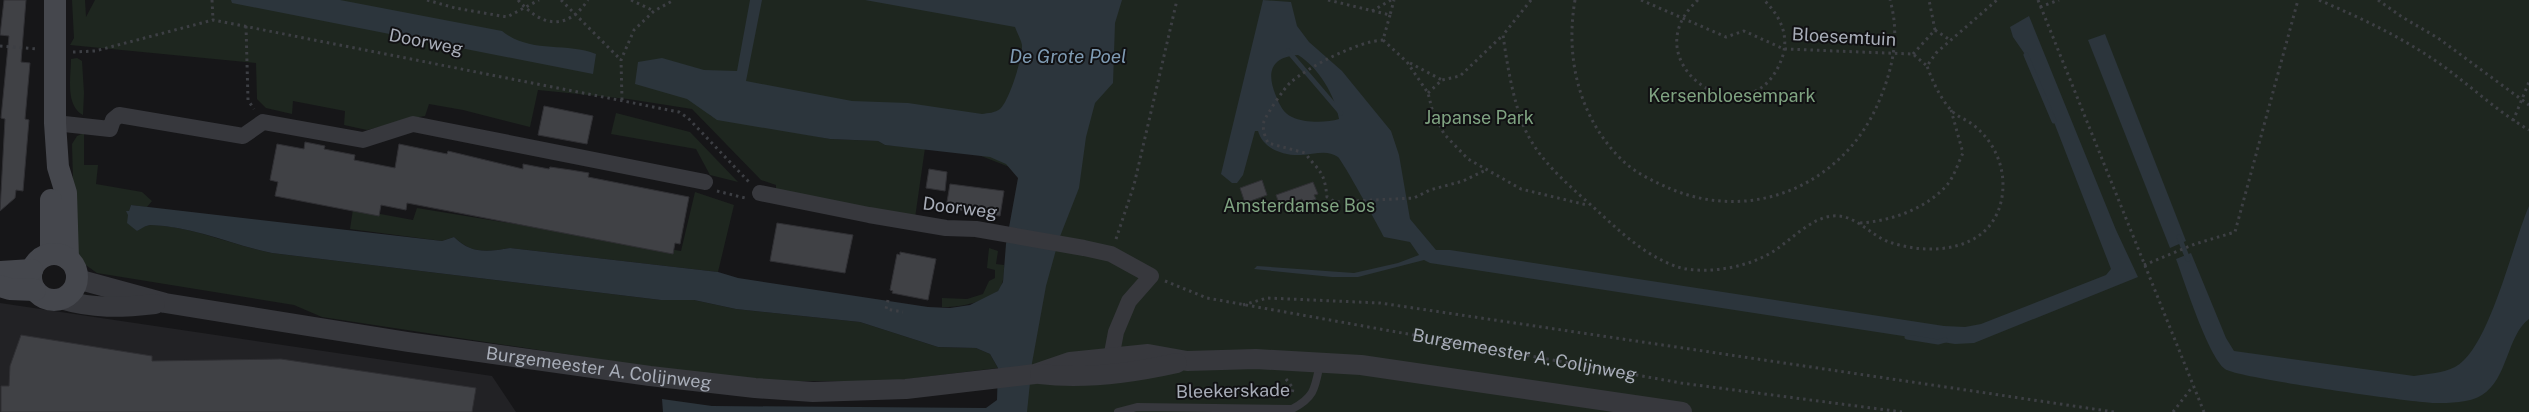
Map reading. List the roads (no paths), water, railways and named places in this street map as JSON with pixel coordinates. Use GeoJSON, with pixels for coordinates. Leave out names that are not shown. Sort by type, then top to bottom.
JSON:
{"type":"FeatureCollection","features":[{"type":"Feature","properties":{"kind":"main road"},"geometry":{"type":"LineString","coordinates":[[55,0],[55,123],[58,167],[66,193],[60,256]]}},
{"type":"Feature","properties":{"kind":"main road"},"geometry":{"type":"LineString","coordinates":[[0,272],[34,280],[46,298],[60,299],[71,292],[77,279],[74,266],[60,256],[39,259],[34,280]]}},
{"type":"Feature","properties":{"kind":"main road"},"geometry":{"type":"LineString","coordinates":[[0,286],[10,289],[34,280]]}},
{"type":"Feature","properties":{"kind":"street"},"geometry":{"type":"LineString","coordinates":[[55,123],[110,129],[113,120],[118,115],[243,136],[263,122],[363,140],[412,124],[705,182]]}},
{"type":"Feature","properties":{"kind":"street","name":"Doorweg"},"geometry":{"type":"LineString","coordinates":[[760,193],[946,228],[992,231],[1111,254],[1151,276],[1129,301],[1116,332],[1110,365]]}},
{"type":"Feature","properties":{"kind":"street","name":"Burgemeester A. Colijnweg"},"geometry":{"type":"LineString","coordinates":[[77,279],[165,303],[408,342],[650,376],[755,388],[813,392],[874,391],[1036,374],[1071,378],[1110,365],[1148,370],[1188,361],[1256,360],[1401,370],[1682,412]]}},
{"type":"Feature","properties":{"kind":"street","name":"Burgemeester A. Colijnweg"},"geometry":{"type":"LineString","coordinates":[[60,299],[79,305],[112,308],[165,303]]}},
{"type":"Feature","properties":{"kind":"lane","name":"Bleekerskade"},"geometry":{"type":"LineString","coordinates":[[1118,412],[1136,407],[1292,409],[1308,401],[1316,384],[1320,363]]}},
{"type":"Feature","properties":{"kind":"water"},"geometry":{"type":"Polygon","coordinates":[[[231,0],[340,0],[502,31],[524,43],[596,54],[593,74],[232,3],[231,0]]]}},
{"type":"Feature","properties":{"kind":"water","name":"De Grote Poel"},"geometry":{"type":"Polygon","coordinates":[[[750,0],[762,0],[746,81],[852,101],[908,103],[982,114],[1000,109],[1011,88],[1022,51],[1022,45],[1015,27],[865,0],[1122,0],[1115,23],[1113,83],[1095,103],[1086,137],[1079,188],[1059,239],[1046,286],[1032,363],[1027,412],[663,412],[662,399],[712,406],[986,408],[997,400],[998,368],[990,354],[976,348],[938,347],[860,322],[736,309],[694,300],[661,300],[272,253],[197,232],[166,226],[149,225],[137,231],[127,223],[128,215],[126,211],[129,211],[131,205],[442,241],[454,237],[460,243],[473,249],[487,251],[510,248],[718,272],[738,278],[928,307],[950,308],[970,305],[998,291],[1003,282],[1006,244],[1018,178],[1006,164],[990,157],[885,145],[878,141],[830,139],[717,120],[687,99],[635,84],[638,62],[662,58],[704,70],[737,71],[750,0]]]}},
{"type":"Feature","properties":{"kind":"water"},"geometry":{"type":"Polygon","coordinates":[[[1263,0],[1291,2],[1297,26],[1309,42],[1342,71],[1391,131],[1399,155],[1410,219],[1436,250],[1450,250],[1944,326],[1965,327],[1981,324],[2106,275],[2111,269],[2031,63],[2013,37],[2010,27],[2029,16],[2116,230],[2138,277],[1974,343],[1955,344],[1430,263],[1424,260],[1358,277],[1332,277],[1254,269],[1257,266],[1354,273],[1398,263],[1419,255],[1410,242],[1384,237],[1346,169],[1338,157],[1329,153],[1294,155],[1281,153],[1269,147],[1258,131],[1255,131],[1243,175],[1237,183],[1232,183],[1221,174],[1263,0]],[[1298,55],[1289,56],[1273,67],[1271,80],[1280,105],[1289,116],[1297,119],[1322,122],[1339,119],[1334,101],[1325,83],[1306,60],[1298,55]]]}},
{"type":"Feature","properties":{"kind":"water"},"geometry":{"type":"Polygon","coordinates":[[[2105,34],[2186,241],[2170,248],[2088,40],[2105,34]]]}},
{"type":"Feature","properties":{"kind":"water"},"geometry":{"type":"Polygon","coordinates":[[[2529,206],[2529,319],[2516,335],[2497,379],[2491,388],[2477,398],[2459,402],[2419,402],[2360,394],[2259,378],[2225,369],[2218,362],[2204,335],[2176,259],[2191,253],[2226,338],[2234,351],[2414,376],[2430,374],[2455,367],[2467,357],[2479,340],[2499,294],[2529,206]]]}},
{"type":"Feature","properties":{"kind":"waterway"},"geometry":{"type":"LineString","coordinates":[[1288,51],[1341,113]]}},
{"type":"Feature","properties":{"kind":"waterway"},"geometry":{"type":"LineString","coordinates":[[2026,55],[2054,121]]}},
{"type":"Feature","properties":{"kind":"waterway"},"geometry":{"type":"LineString","coordinates":[[2179,237],[2188,259]]}},
{"type":"Feature","properties":{"kind":"waterway"},"geometry":{"type":"LineString","coordinates":[[1907,337],[1938,342],[1945,340]]}},
{"type":"Feature","properties":{"kind":"park label","name":"Kersenbloesempark"},"geometry":{"type":"Point","coordinates":[1732,96]}},
{"type":"Feature","properties":{"kind":"park label","name":"Japanse Park"},"geometry":{"type":"Point","coordinates":[1479,118]}},
{"type":"Feature","properties":{"kind":"park label","name":"Amsterdamse Bos"},"geometry":{"type":"Point","coordinates":[1299,206]}}]}
